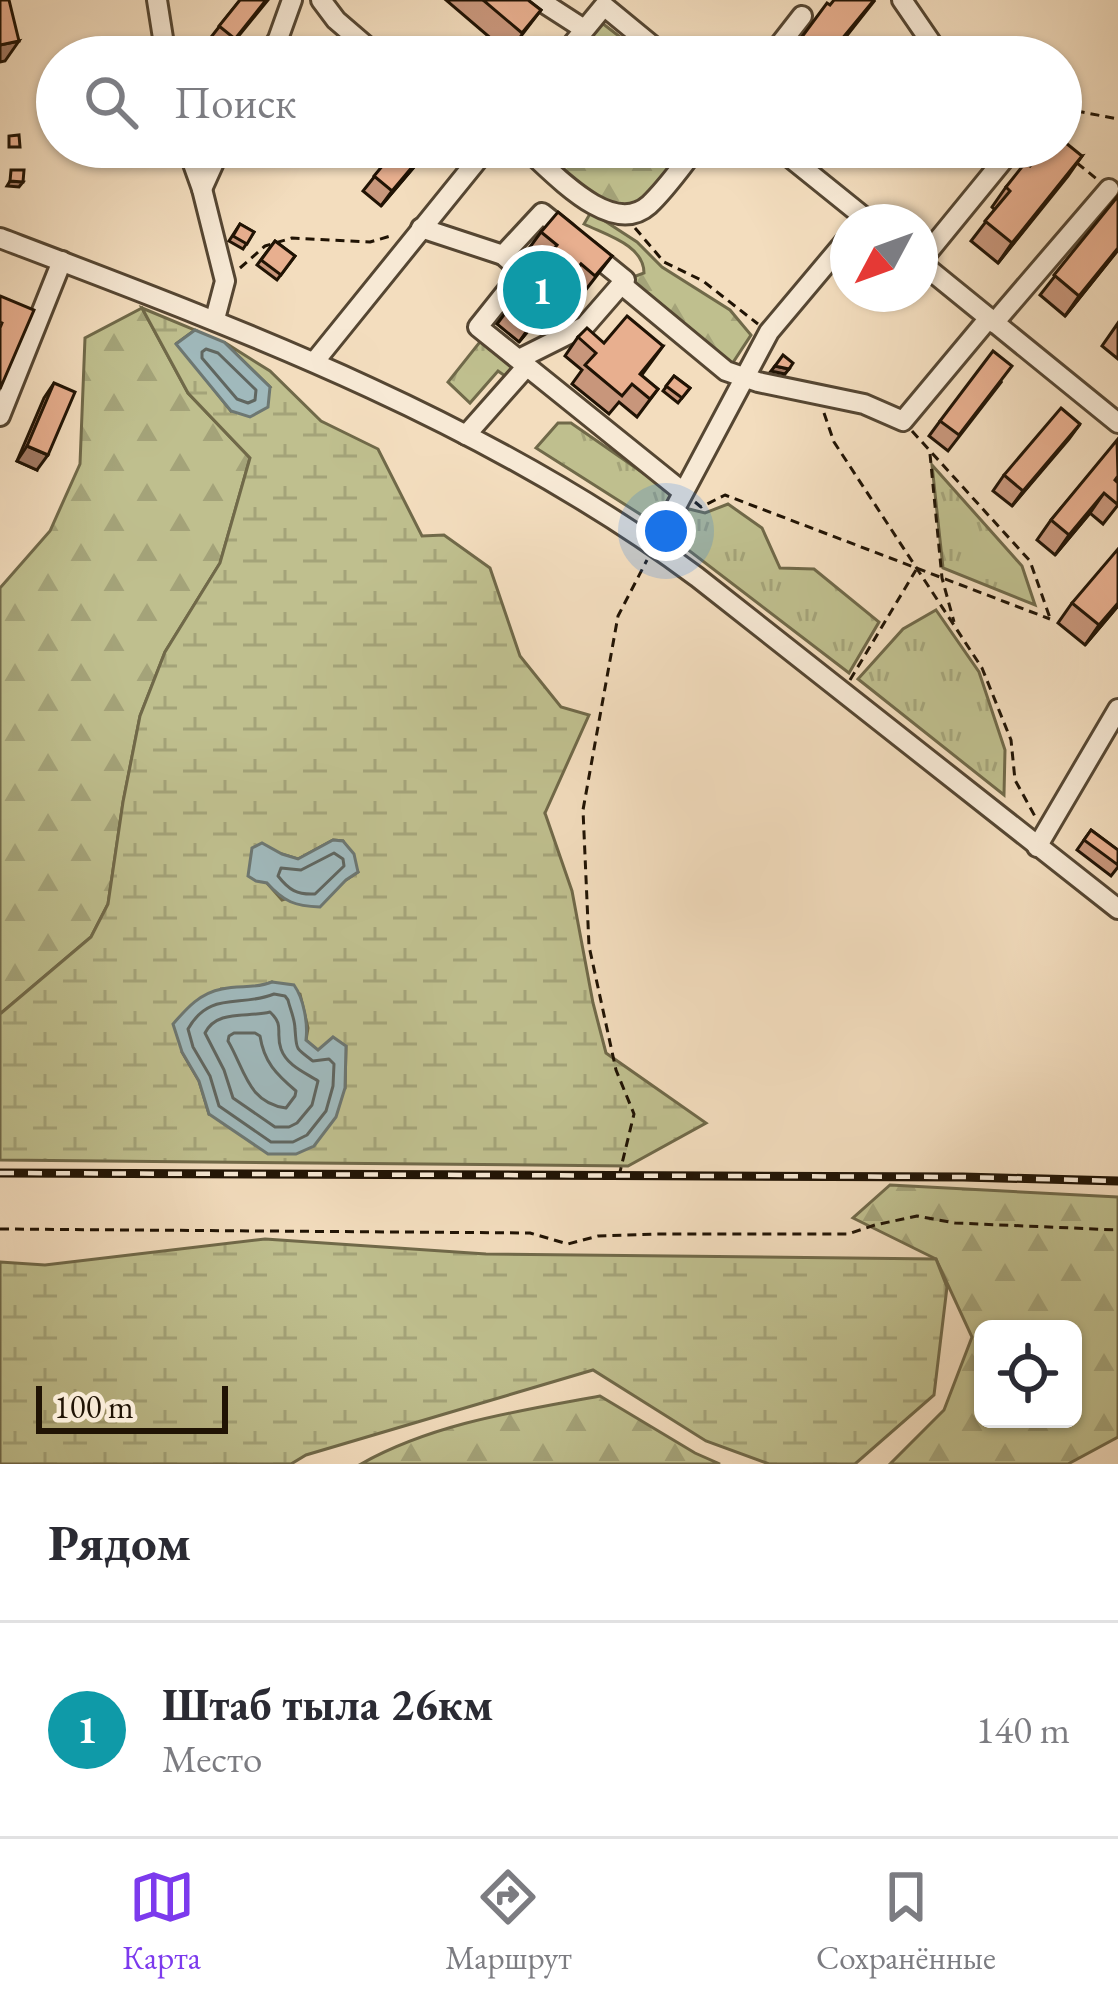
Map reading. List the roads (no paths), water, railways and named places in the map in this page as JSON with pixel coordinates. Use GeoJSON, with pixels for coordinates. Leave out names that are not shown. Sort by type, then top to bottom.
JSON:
{"type":"FeatureCollection","features":[{"type":"Feature","properties":{"kind":"street"},"geometry":{"type":"LineString","coordinates":[[157,0],[163,36]]}},
{"type":"Feature","properties":{"kind":"street"},"geometry":{"type":"LineString","coordinates":[[279,36],[292,0]]}},
{"type":"Feature","properties":{"kind":"street"},"geometry":{"type":"LineString","coordinates":[[321,0],[355,36]]}},
{"type":"Feature","properties":{"kind":"street"},"geometry":{"type":"LineString","coordinates":[[539,0],[584,29]]}},
{"type":"Feature","properties":{"kind":"street"},"geometry":{"type":"LineString","coordinates":[[902,0],[927,36]]}},
{"type":"Feature","properties":{"kind":"street"},"geometry":{"type":"LineString","coordinates":[[578,36],[606,3],[643,36]]}},
{"type":"Feature","properties":{"kind":"street"},"geometry":{"type":"LineString","coordinates":[[786,36],[802,16]]}},
{"type":"Feature","properties":{"kind":"street"},"geometry":{"type":"LineString","coordinates":[[195,168],[225,281],[215,320]]}},
{"type":"Feature","properties":{"kind":"street"},"geometry":{"type":"LineString","coordinates":[[202,190],[212,168]]}},
{"type":"Feature","properties":{"kind":"street"},"geometry":{"type":"LineString","coordinates":[[315,362],[470,168]]}},
{"type":"Feature","properties":{"kind":"street"},"geometry":{"type":"LineString","coordinates":[[549,168],[599,210],[624,215],[646,208],[679,168]]}},
{"type":"Feature","properties":{"kind":"street"},"geometry":{"type":"LineString","coordinates":[[803,168],[845,204]]}},
{"type":"Feature","properties":{"kind":"street"},"geometry":{"type":"LineString","coordinates":[[938,240],[997,168]]}},
{"type":"Feature","properties":{"kind":"street"},"geometry":{"type":"LineString","coordinates":[[622,284],[726,371],[864,404],[902,421],[1109,189]]}},
{"type":"Feature","properties":{"kind":"street"},"geometry":{"type":"LineString","coordinates":[[466,435],[523,363],[585,326],[625,280],[542,213],[503,255]]}},
{"type":"Feature","properties":{"kind":"street"},"geometry":{"type":"LineString","coordinates":[[421,228],[503,255],[522,272],[478,326],[683,492]]}},
{"type":"Feature","properties":{"kind":"street"},"geometry":{"type":"LineString","coordinates":[[0,238],[315,362],[559,485],[655,546],[1041,841],[1118,909]]}},
{"type":"Feature","properties":{"kind":"street"},"geometry":{"type":"LineString","coordinates":[[655,546],[770,332],[830,260]]}},
{"type":"Feature","properties":{"kind":"street"},"geometry":{"type":"LineString","coordinates":[[0,416],[62,261]]}},
{"type":"Feature","properties":{"kind":"street"},"geometry":{"type":"LineString","coordinates":[[938,277],[1118,424]]}},
{"type":"Feature","properties":{"kind":"street"},"geometry":{"type":"LineString","coordinates":[[1041,841],[1118,709]]}},
{"type":"Feature","properties":{"kind":"water"},"geometry":{"type":"Polygon","coordinates":[[[195,330],[224,342],[270,387],[268,407],[250,417],[231,411],[176,344],[195,330]]]}},
{"type":"Feature","properties":{"kind":"water"},"geometry":{"type":"Polygon","coordinates":[[[333,840],[343,841],[354,854],[358,872],[320,907],[290,902],[267,883],[248,876],[252,848],[262,843],[298,859],[333,840]]]}},
{"type":"Feature","properties":{"kind":"water"},"geometry":{"type":"Polygon","coordinates":[[[272,982],[294,985],[304,1012],[306,1040],[318,1050],[333,1037],[346,1046],[345,1088],[336,1117],[314,1146],[296,1154],[268,1154],[209,1114],[173,1024],[207,994],[272,982]]]}},
{"type":"Feature","properties":{"kind":"railway"},"geometry":{"type":"LineString","coordinates":[[0,1173],[1118,1181]]}},
{"type":"Feature","properties":{"kind":"place","name":"Штаб тыла 26км"},"geometry":{"type":"Point","coordinates":[542,290]}}]}
